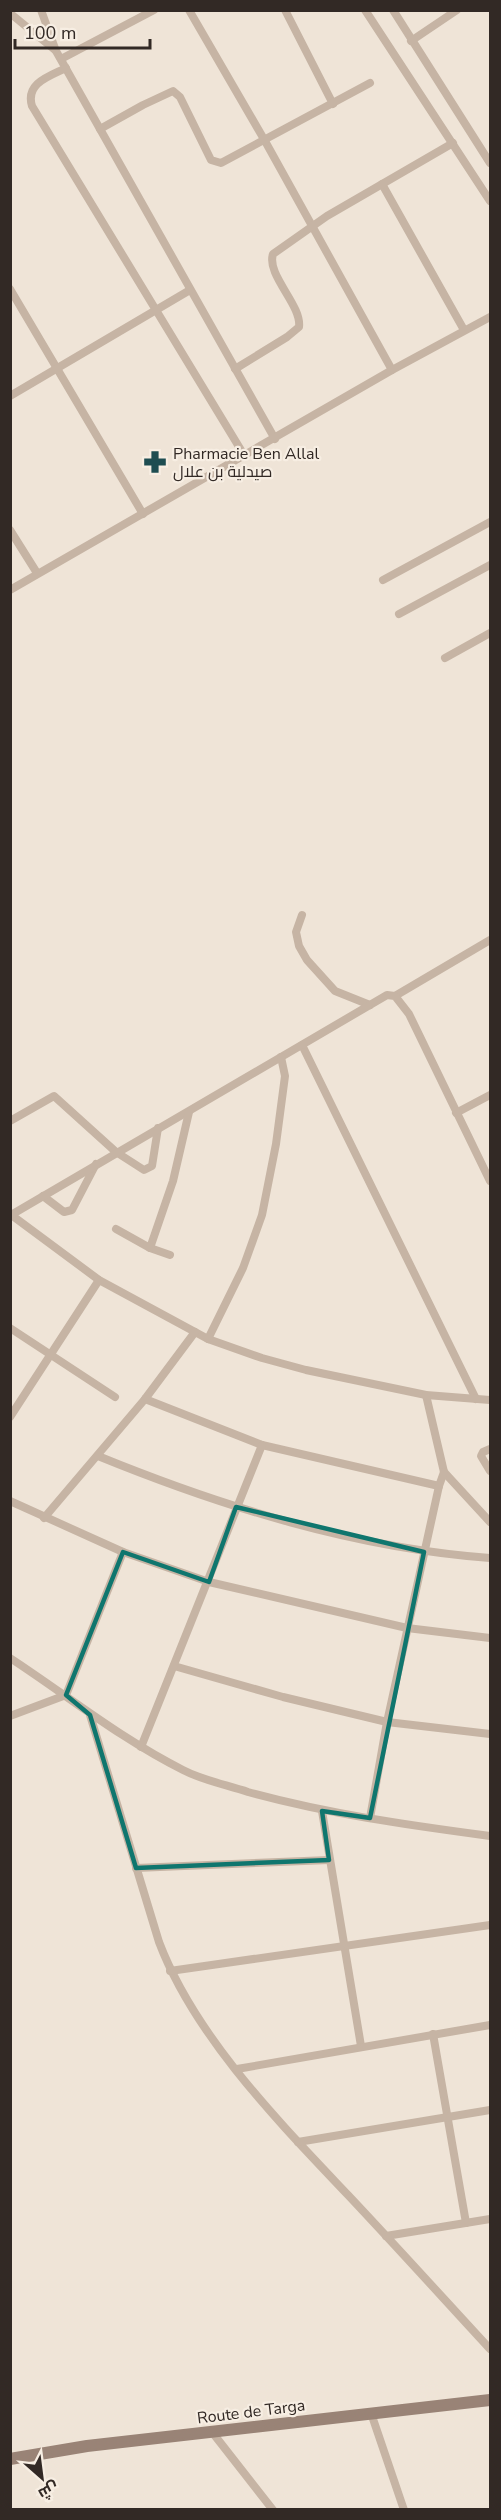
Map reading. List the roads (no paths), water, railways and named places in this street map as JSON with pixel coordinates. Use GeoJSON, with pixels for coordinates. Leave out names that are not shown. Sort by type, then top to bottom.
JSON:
{"type":"FeatureCollection","features":[{"type":"Feature","properties":{"kind":"main road","name":"Route de Targa"},"geometry":{"type":"LineString","coordinates":[[12,2458],[87,2446],[490,2400]]}},
{"type":"Feature","properties":{"kind":"street"},"geometry":{"type":"LineString","coordinates":[[41,10],[58,55],[274,439]]}},
{"type":"Feature","properties":{"kind":"street"},"geometry":{"type":"LineString","coordinates":[[58,55],[154,10]]}},
{"type":"Feature","properties":{"kind":"street"},"geometry":{"type":"LineString","coordinates":[[189,10],[265,141],[392,370]]}},
{"type":"Feature","properties":{"kind":"street"},"geometry":{"type":"LineString","coordinates":[[285,10],[333,105]]}},
{"type":"Feature","properties":{"kind":"street"},"geometry":{"type":"LineString","coordinates":[[365,10],[490,201]]}},
{"type":"Feature","properties":{"kind":"street"},"geometry":{"type":"LineString","coordinates":[[393,10],[490,163]]}},
{"type":"Feature","properties":{"kind":"street"},"geometry":{"type":"LineString","coordinates":[[411,41],[458,10]]}},
{"type":"Feature","properties":{"kind":"street"},"geometry":{"type":"LineString","coordinates":[[14,13],[58,55]]}},
{"type":"Feature","properties":{"kind":"street"},"geometry":{"type":"LineString","coordinates":[[66,68],[34,85],[30,94],[32,105],[244,455]]}},
{"type":"Feature","properties":{"kind":"street"},"geometry":{"type":"LineString","coordinates":[[100,129],[172,91],[180,97],[214,162],[225,161],[333,105],[370,83]]}},
{"type":"Feature","properties":{"kind":"street"},"geometry":{"type":"LineString","coordinates":[[235,369],[288,337],[299,327],[298,315],[280,282],[272,255],[312,227],[453,143]]}},
{"type":"Feature","properties":{"kind":"street"},"geometry":{"type":"LineString","coordinates":[[382,184],[464,330]]}},
{"type":"Feature","properties":{"kind":"street"},"geometry":{"type":"LineString","coordinates":[[10,289],[143,514]]}},
{"type":"Feature","properties":{"kind":"street"},"geometry":{"type":"LineString","coordinates":[[10,396],[190,290]]}},
{"type":"Feature","properties":{"kind":"street"},"geometry":{"type":"LineString","coordinates":[[10,590],[392,370],[490,317]]}},
{"type":"Feature","properties":{"kind":"street"},"geometry":{"type":"LineString","coordinates":[[382,580],[490,522]]}},
{"type":"Feature","properties":{"kind":"street"},"geometry":{"type":"LineString","coordinates":[[10,530],[37,573]]}},
{"type":"Feature","properties":{"kind":"street"},"geometry":{"type":"LineString","coordinates":[[399,614],[490,566]]}},
{"type":"Feature","properties":{"kind":"street"},"geometry":{"type":"LineString","coordinates":[[445,658],[490,633]]}},
{"type":"Feature","properties":{"kind":"street"},"geometry":{"type":"LineString","coordinates":[[302,915],[296,932],[299,946],[307,960],[335,991],[370,1005]]}},
{"type":"Feature","properties":{"kind":"street"},"geometry":{"type":"LineString","coordinates":[[490,940],[395,996],[387,995],[11,1215],[99,1280],[208,1339],[262,1358],[306,1370],[426,1395],[490,1400]]}},
{"type":"Feature","properties":{"kind":"street"},"geometry":{"type":"LineString","coordinates":[[395,996],[409,1014],[490,1181]]}},
{"type":"Feature","properties":{"kind":"street"},"geometry":{"type":"LineString","coordinates":[[302,1045],[476,1399]]}},
{"type":"Feature","properties":{"kind":"street"},"geometry":{"type":"LineString","coordinates":[[208,1339],[243,1268],[262,1215],[276,1144],[285,1076],[281,1057]]}},
{"type":"Feature","properties":{"kind":"street"},"geometry":{"type":"LineString","coordinates":[[456,1113],[490,1095]]}},
{"type":"Feature","properties":{"kind":"street"},"geometry":{"type":"LineString","coordinates":[[10,1121],[54,1096],[116,1152],[141,1168],[148,1169],[152,1166],[158,1128]]}},
{"type":"Feature","properties":{"kind":"street"},"geometry":{"type":"LineString","coordinates":[[150,1248],[173,1181],[189,1112]]}},
{"type":"Feature","properties":{"kind":"street"},"geometry":{"type":"LineString","coordinates":[[43,1196],[64,1212],[72,1210],[96,1164]]}},
{"type":"Feature","properties":{"kind":"street"},"geometry":{"type":"LineString","coordinates":[[116,1229],[150,1248],[170,1255]]}},
{"type":"Feature","properties":{"kind":"street"},"geometry":{"type":"LineString","coordinates":[[10,1417],[99,1280]]}},
{"type":"Feature","properties":{"kind":"street"},"geometry":{"type":"LineString","coordinates":[[10,1328],[115,1397]]}},
{"type":"Feature","properties":{"kind":"street"},"geometry":{"type":"LineString","coordinates":[[44,1518],[145,1399],[195,1332]]}},
{"type":"Feature","properties":{"kind":"street"},"geometry":{"type":"LineString","coordinates":[[426,1395],[444,1472],[490,1522]]}},
{"type":"Feature","properties":{"kind":"street"},"geometry":{"type":"LineString","coordinates":[[145,1399],[262,1445],[439,1486]]}},
{"type":"Feature","properties":{"kind":"street"},"geometry":{"type":"LineString","coordinates":[[141,1748],[262,1445]]}},
{"type":"Feature","properties":{"kind":"street"},"geometry":{"type":"LineString","coordinates":[[490,1449],[483,1452],[481,1456],[490,1471]]}},
{"type":"Feature","properties":{"kind":"street"},"geometry":{"type":"LineString","coordinates":[[98,1456],[236,1508],[424,1552],[490,1558]]}},
{"type":"Feature","properties":{"kind":"street"},"geometry":{"type":"LineString","coordinates":[[370,1818],[407,1628],[444,1472]]}},
{"type":"Feature","properties":{"kind":"street"},"geometry":{"type":"LineString","coordinates":[[10,1501],[123,1552],[209,1582],[407,1628],[490,1638]]}},
{"type":"Feature","properties":{"kind":"street"},"geometry":{"type":"LineString","coordinates":[[10,1716],[66,1695],[123,1552]]}},
{"type":"Feature","properties":{"kind":"street"},"geometry":{"type":"LineString","coordinates":[[10,1658],[66,1695],[90,1715],[141,1748],[185,1772],[322,1811],[490,1836]]}},
{"type":"Feature","properties":{"kind":"street"},"geometry":{"type":"LineString","coordinates":[[174,1666],[283,1697],[387,1722],[490,1734]]}},
{"type":"Feature","properties":{"kind":"street"},"geometry":{"type":"LineString","coordinates":[[90,1715],[170,1971],[191,2009],[298,2142],[490,2349]]}},
{"type":"Feature","properties":{"kind":"street"},"geometry":{"type":"LineString","coordinates":[[322,1811],[362,2046]]}},
{"type":"Feature","properties":{"kind":"street"},"geometry":{"type":"LineString","coordinates":[[136,1868],[329,1860]]}},
{"type":"Feature","properties":{"kind":"street"},"geometry":{"type":"LineString","coordinates":[[170,1971],[490,1924]]}},
{"type":"Feature","properties":{"kind":"street"},"geometry":{"type":"LineString","coordinates":[[237,2069],[490,2025]]}},
{"type":"Feature","properties":{"kind":"street"},"geometry":{"type":"LineString","coordinates":[[434,2034],[466,2223]]}},
{"type":"Feature","properties":{"kind":"street"},"geometry":{"type":"LineString","coordinates":[[298,2142],[490,2110]]}},
{"type":"Feature","properties":{"kind":"street"},"geometry":{"type":"LineString","coordinates":[[386,2236],[490,2218]]}},
{"type":"Feature","properties":{"kind":"street"},"geometry":{"type":"LineString","coordinates":[[371,2413],[404,2510]]}},
{"type":"Feature","properties":{"kind":"street"},"geometry":{"type":"LineString","coordinates":[[212,2432],[273,2510]]}},
{"type":"Feature","properties":{"kind":"place","name":"Pharmacie Ben Allal صيدلية بن علال"},"geometry":{"type":"Point","coordinates":[155,462]}}]}
